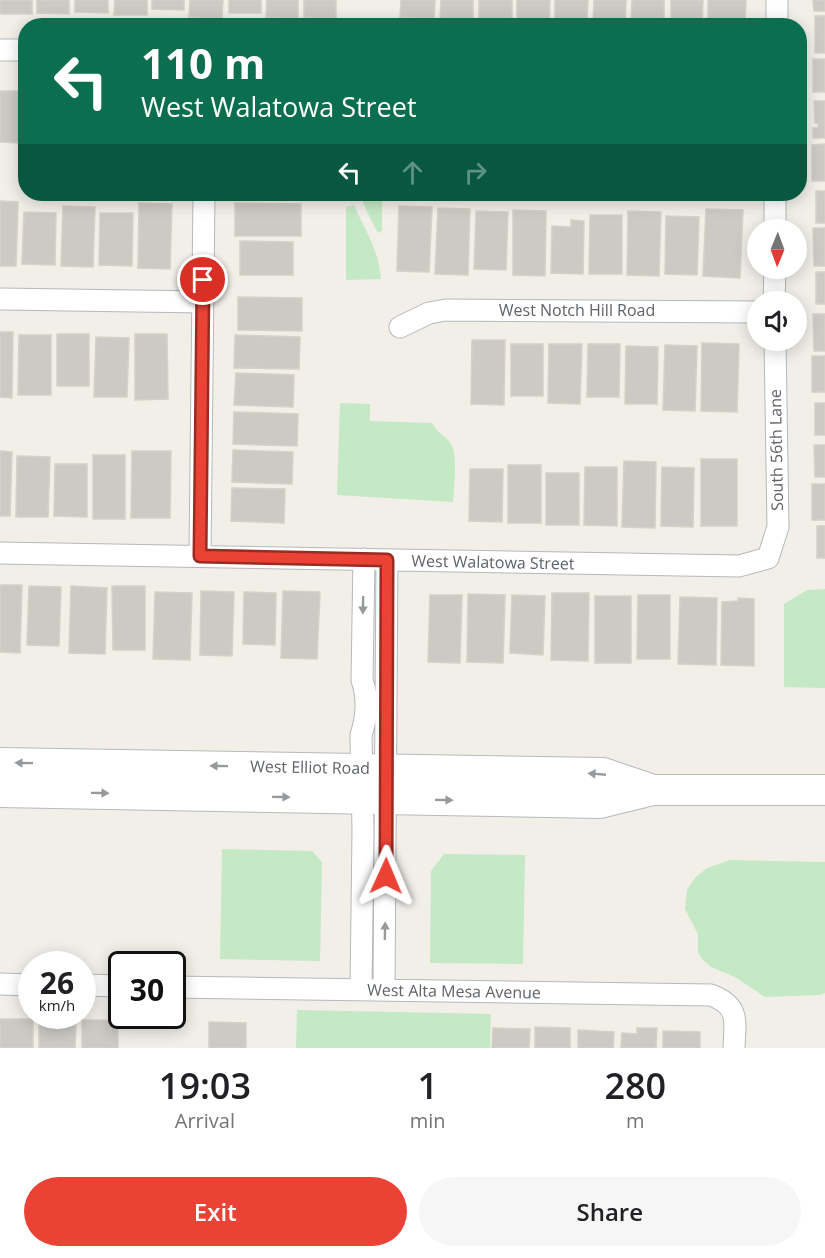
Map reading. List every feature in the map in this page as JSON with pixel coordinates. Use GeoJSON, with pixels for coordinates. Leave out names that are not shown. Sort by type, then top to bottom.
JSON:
{"type":"FeatureCollection","features":[{"type":"Feature","properties":{"kind":"main road","name":"West Elliot Road"},"geometry":{"type":"LineString","coordinates":[[0,763],[603,773],[652,790]]}},
{"type":"Feature","properties":{"kind":"main road","name":"West Elliot Road"},"geometry":{"type":"LineString","coordinates":[[0,792],[600,803],[652,790],[825,790]]}},
{"type":"Feature","properties":{"kind":"street"},"geometry":{"type":"LineString","coordinates":[[777,0],[777,18]]}},
{"type":"Feature","properties":{"kind":"street"},"geometry":{"type":"LineString","coordinates":[[0,50],[18,50]]}},
{"type":"Feature","properties":{"kind":"street"},"geometry":{"type":"LineString","coordinates":[[200,556],[204,201]]}},
{"type":"Feature","properties":{"kind":"street"},"geometry":{"type":"LineString","coordinates":[[775,201],[775,219]]}},
{"type":"Feature","properties":{"kind":"street"},"geometry":{"type":"LineString","coordinates":[[0,299],[203,302]]}},
{"type":"Feature","properties":{"kind":"street","name":"West Notch Hill Road"},"geometry":{"type":"LineString","coordinates":[[400,327],[414,319],[446,310],[747,312]]}},
{"type":"Feature","properties":{"kind":"street","name":"South 56th Lane"},"geometry":{"type":"LineString","coordinates":[[768,558],[778,527],[775,351]]}},
{"type":"Feature","properties":{"kind":"street","name":"West Walatowa Street"},"geometry":{"type":"LineString","coordinates":[[0,553],[739,566],[768,558]]}},
{"type":"Feature","properties":{"kind":"street"},"geometry":{"type":"LineString","coordinates":[[364,559],[362,680],[355,691],[355,721],[373,768]]}},
{"type":"Feature","properties":{"kind":"street"},"geometry":{"type":"LineString","coordinates":[[384,990],[373,768],[386,680],[387,560]]}},
{"type":"Feature","properties":{"kind":"street"},"geometry":{"type":"LineString","coordinates":[[362,680],[386,680]]}},
{"type":"Feature","properties":{"kind":"street"},"geometry":{"type":"LineString","coordinates":[[362,990],[374,799]]}},
{"type":"Feature","properties":{"kind":"street"},"geometry":{"type":"LineString","coordinates":[[0,984],[18,985]]}},
{"type":"Feature","properties":{"kind":"street","name":"West Alta Mesa Avenue"},"geometry":{"type":"LineString","coordinates":[[186,987],[711,995],[722,999],[732,1007],[735,1019],[734,1048]]}},
{"type":"Feature","properties":{"kind":"green space"},"geometry":{"type":"Polygon","coordinates":[[[363,201],[382,201],[382,231],[378,233],[363,201]]]}},
{"type":"Feature","properties":{"kind":"green space"},"geometry":{"type":"Polygon","coordinates":[[[354,205],[374,249],[381,279],[346,280],[346,207],[354,205]]]}},
{"type":"Feature","properties":{"kind":"green space"},"geometry":{"type":"Polygon","coordinates":[[[340,403],[370,404],[370,421],[432,423],[450,442],[453,450],[455,472],[453,502],[337,495],[340,403]]]}},
{"type":"Feature","properties":{"kind":"green space"},"geometry":{"type":"Polygon","coordinates":[[[825,589],[825,688],[784,687],[784,604],[807,590],[825,589]]]}},
{"type":"Feature","properties":{"kind":"green space"},"geometry":{"type":"Polygon","coordinates":[[[222,849],[312,851],[322,862],[320,961],[220,959],[222,849]]]}},
{"type":"Feature","properties":{"kind":"green space"},"geometry":{"type":"Polygon","coordinates":[[[444,854],[525,855],[523,964],[430,963],[431,871],[444,854]]]}},
{"type":"Feature","properties":{"kind":"green space"},"geometry":{"type":"Polygon","coordinates":[[[730,860],[825,862],[825,993],[765,997],[735,977],[711,967],[702,959],[698,952],[698,934],[685,909],[687,890],[695,878],[707,868],[730,860]]]}},
{"type":"Feature","properties":{"kind":"green space"},"geometry":{"type":"Polygon","coordinates":[[[297,1010],[491,1014],[490,1048],[296,1048],[297,1010]]]}},
{"type":"Feature","properties":{"kind":"building"},"geometry":{"type":"Polygon","coordinates":[[[0,0],[32,0],[32,14],[0,14],[0,0]]]}},
{"type":"Feature","properties":{"kind":"building"},"geometry":{"type":"Polygon","coordinates":[[[37,0],[69,0],[69,14],[37,13],[37,0]]]}},
{"type":"Feature","properties":{"kind":"building"},"geometry":{"type":"Polygon","coordinates":[[[75,0],[108,0],[108,13],[75,12],[75,0]]]}},
{"type":"Feature","properties":{"kind":"building"},"geometry":{"type":"Polygon","coordinates":[[[115,0],[147,0],[147,15],[114,15],[115,0]]]}},
{"type":"Feature","properties":{"kind":"building"},"geometry":{"type":"Polygon","coordinates":[[[152,0],[184,0],[184,10],[152,9],[152,0]]]}},
{"type":"Feature","properties":{"kind":"building"},"geometry":{"type":"Polygon","coordinates":[[[190,0],[223,0],[222,18],[189,17],[190,0]]]}},
{"type":"Feature","properties":{"kind":"building"},"geometry":{"type":"Polygon","coordinates":[[[229,0],[261,0],[261,13],[229,13],[229,0]]]}},
{"type":"Feature","properties":{"kind":"building"},"geometry":{"type":"Polygon","coordinates":[[[267,0],[298,0],[298,18],[266,17],[267,0]]]}},
{"type":"Feature","properties":{"kind":"building"},"geometry":{"type":"Polygon","coordinates":[[[304,0],[336,0],[336,18],[304,17],[304,0]]]}},
{"type":"Feature","properties":{"kind":"building"},"geometry":{"type":"Polygon","coordinates":[[[401,0],[435,0],[434,18],[400,17],[401,0]]]}},
{"type":"Feature","properties":{"kind":"building"},"geometry":{"type":"Polygon","coordinates":[[[441,0],[473,0],[473,18],[440,18],[441,0]]]}},
{"type":"Feature","properties":{"kind":"building"},"geometry":{"type":"Polygon","coordinates":[[[479,0],[512,0],[512,18],[479,18],[479,0]]]}},
{"type":"Feature","properties":{"kind":"building"},"geometry":{"type":"Polygon","coordinates":[[[517,0],[550,0],[549,18],[517,18],[517,0]]]}},
{"type":"Feature","properties":{"kind":"building"},"geometry":{"type":"Polygon","coordinates":[[[555,0],[588,0],[587,18],[555,18],[555,0]]]}},
{"type":"Feature","properties":{"kind":"building"},"geometry":{"type":"Polygon","coordinates":[[[594,0],[626,0],[625,18],[593,18],[594,0]]]}},
{"type":"Feature","properties":{"kind":"building"},"geometry":{"type":"Polygon","coordinates":[[[632,0],[664,0],[664,18],[631,18],[632,0]]]}},
{"type":"Feature","properties":{"kind":"building"},"geometry":{"type":"Polygon","coordinates":[[[671,0],[703,0],[702,18],[671,18],[671,0]]]}},
{"type":"Feature","properties":{"kind":"building"},"geometry":{"type":"Polygon","coordinates":[[[708,0],[746,0],[745,18],[708,18],[708,0]]]}},
{"type":"Feature","properties":{"kind":"building"},"geometry":{"type":"Polygon","coordinates":[[[813,0],[825,0],[825,11],[814,11],[813,0]]]}},
{"type":"Feature","properties":{"kind":"building"},"geometry":{"type":"Polygon","coordinates":[[[815,16],[825,16],[825,53],[815,53],[815,16]]]}},
{"type":"Feature","properties":{"kind":"building"},"geometry":{"type":"Polygon","coordinates":[[[813,59],[825,59],[825,92],[813,92],[813,59]]]}},
{"type":"Feature","properties":{"kind":"building"},"geometry":{"type":"Polygon","coordinates":[[[0,91],[18,91],[18,143],[0,142],[0,91]]]}},
{"type":"Feature","properties":{"kind":"building"},"geometry":{"type":"Polygon","coordinates":[[[814,101],[825,101],[825,138],[813,138],[813,128],[818,128],[818,123],[815,123],[814,101]]]}},
{"type":"Feature","properties":{"kind":"building"},"geometry":{"type":"Polygon","coordinates":[[[825,144],[825,181],[812,181],[812,145],[825,144]]]}},
{"type":"Feature","properties":{"kind":"building"},"geometry":{"type":"Polygon","coordinates":[[[816,191],[825,191],[825,223],[816,223],[816,191]]]}},
{"type":"Feature","properties":{"kind":"building"},"geometry":{"type":"Polygon","coordinates":[[[0,201],[18,202],[16,266],[0,266],[0,201]]]}},
{"type":"Feature","properties":{"kind":"building"},"geometry":{"type":"Polygon","coordinates":[[[139,203],[172,204],[170,269],[138,268],[139,203]]]}},
{"type":"Feature","properties":{"kind":"building"},"geometry":{"type":"Polygon","coordinates":[[[235,203],[301,204],[301,236],[235,236],[235,203]]]}},
{"type":"Feature","properties":{"kind":"building"},"geometry":{"type":"Polygon","coordinates":[[[63,206],[95,207],[93,267],[61,266],[63,206]]]}},
{"type":"Feature","properties":{"kind":"building"},"geometry":{"type":"Polygon","coordinates":[[[399,206],[432,207],[429,272],[397,271],[399,206]]]}},
{"type":"Feature","properties":{"kind":"building"},"geometry":{"type":"Polygon","coordinates":[[[438,208],[470,209],[468,275],[435,274],[438,208]]]}},
{"type":"Feature","properties":{"kind":"building"},"geometry":{"type":"Polygon","coordinates":[[[706,209],[743,210],[740,278],[703,276],[706,209]]]}},
{"type":"Feature","properties":{"kind":"building"},"geometry":{"type":"Polygon","coordinates":[[[513,210],[546,211],[545,276],[513,275],[513,210]]]}},
{"type":"Feature","properties":{"kind":"building"},"geometry":{"type":"Polygon","coordinates":[[[476,211],[508,212],[506,270],[474,269],[476,211]]]}},
{"type":"Feature","properties":{"kind":"building"},"geometry":{"type":"Polygon","coordinates":[[[628,211],[661,212],[659,276],[627,275],[628,211]]]}},
{"type":"Feature","properties":{"kind":"building"},"geometry":{"type":"Polygon","coordinates":[[[24,212],[56,213],[55,265],[22,264],[24,212]]]}},
{"type":"Feature","properties":{"kind":"building"},"geometry":{"type":"Polygon","coordinates":[[[100,213],[133,213],[132,266],[99,265],[100,213]]]}},
{"type":"Feature","properties":{"kind":"building"},"geometry":{"type":"Polygon","coordinates":[[[590,215],[622,215],[622,274],[589,274],[590,215]]]}},
{"type":"Feature","properties":{"kind":"building"},"geometry":{"type":"Polygon","coordinates":[[[666,216],[699,217],[697,275],[665,274],[666,216]]]}},
{"type":"Feature","properties":{"kind":"building"},"geometry":{"type":"Polygon","coordinates":[[[571,220],[584,221],[583,274],[551,273],[552,226],[571,227],[571,220]]]}},
{"type":"Feature","properties":{"kind":"building"},"geometry":{"type":"Polygon","coordinates":[[[813,228],[825,228],[825,266],[814,266],[813,228]]]}},
{"type":"Feature","properties":{"kind":"building"},"geometry":{"type":"Polygon","coordinates":[[[240,241],[293,242],[293,275],[240,275],[240,241]]]}},
{"type":"Feature","properties":{"kind":"building"},"geometry":{"type":"Polygon","coordinates":[[[816,272],[825,272],[825,304],[816,304],[816,272]]]}},
{"type":"Feature","properties":{"kind":"building"},"geometry":{"type":"Polygon","coordinates":[[[238,297],[302,298],[302,331],[238,330],[238,297]]]}},
{"type":"Feature","properties":{"kind":"building"},"geometry":{"type":"Polygon","coordinates":[[[813,314],[825,314],[825,351],[814,351],[813,314]]]}},
{"type":"Feature","properties":{"kind":"building"},"geometry":{"type":"Polygon","coordinates":[[[0,332],[13,332],[12,398],[0,397],[0,332]]]}},
{"type":"Feature","properties":{"kind":"building"},"geometry":{"type":"Polygon","coordinates":[[[57,334],[89,334],[89,386],[57,386],[57,334]]]}},
{"type":"Feature","properties":{"kind":"building"},"geometry":{"type":"Polygon","coordinates":[[[135,334],[167,334],[168,399],[135,400],[135,334]]]}},
{"type":"Feature","properties":{"kind":"building"},"geometry":{"type":"Polygon","coordinates":[[[19,335],[51,335],[51,395],[18,395],[19,335]]]}},
{"type":"Feature","properties":{"kind":"building"},"geometry":{"type":"Polygon","coordinates":[[[235,335],[300,337],[299,369],[234,368],[235,335]]]}},
{"type":"Feature","properties":{"kind":"building"},"geometry":{"type":"Polygon","coordinates":[[[96,337],[129,338],[127,397],[94,397],[96,337]]]}},
{"type":"Feature","properties":{"kind":"building"},"geometry":{"type":"Polygon","coordinates":[[[472,340],[505,340],[504,405],[471,404],[472,340]]]}},
{"type":"Feature","properties":{"kind":"building"},"geometry":{"type":"Polygon","coordinates":[[[702,343],[739,344],[737,412],[701,411],[702,343]]]}},
{"type":"Feature","properties":{"kind":"building"},"geometry":{"type":"Polygon","coordinates":[[[511,344],[543,344],[543,396],[511,396],[511,344]]]}},
{"type":"Feature","properties":{"kind":"building"},"geometry":{"type":"Polygon","coordinates":[[[549,344],[582,344],[580,404],[548,403],[549,344]]]}},
{"type":"Feature","properties":{"kind":"building"},"geometry":{"type":"Polygon","coordinates":[[[588,344],[620,344],[619,397],[587,397],[588,344]]]}},
{"type":"Feature","properties":{"kind":"building"},"geometry":{"type":"Polygon","coordinates":[[[665,345],[697,346],[695,411],[663,410],[665,345]]]}},
{"type":"Feature","properties":{"kind":"building"},"geometry":{"type":"Polygon","coordinates":[[[626,346],[658,347],[657,404],[625,404],[626,346]]]}},
{"type":"Feature","properties":{"kind":"building"},"geometry":{"type":"Polygon","coordinates":[[[812,356],[825,356],[825,392],[812,392],[812,356]]]}},
{"type":"Feature","properties":{"kind":"building"},"geometry":{"type":"Polygon","coordinates":[[[236,373],[294,375],[293,407],[234,405],[236,373]]]}},
{"type":"Feature","properties":{"kind":"building"},"geometry":{"type":"Polygon","coordinates":[[[815,403],[825,403],[825,435],[815,435],[815,403]]]}},
{"type":"Feature","properties":{"kind":"building"},"geometry":{"type":"Polygon","coordinates":[[[234,412],[298,414],[297,446],[233,444],[234,412]]]}},
{"type":"Feature","properties":{"kind":"building"},"geometry":{"type":"Polygon","coordinates":[[[814,445],[825,445],[825,477],[815,477],[814,445]]]}},
{"type":"Feature","properties":{"kind":"building"},"geometry":{"type":"Polygon","coordinates":[[[233,450],[293,452],[292,484],[232,482],[233,450]]]}},
{"type":"Feature","properties":{"kind":"building"},"geometry":{"type":"Polygon","coordinates":[[[0,451],[12,452],[10,516],[0,516],[0,451]]]}},
{"type":"Feature","properties":{"kind":"building"},"geometry":{"type":"Polygon","coordinates":[[[132,451],[171,451],[170,518],[131,518],[132,451]]]}},
{"type":"Feature","properties":{"kind":"building"},"geometry":{"type":"Polygon","coordinates":[[[93,455],[125,455],[125,519],[93,519],[93,455]]]}},
{"type":"Feature","properties":{"kind":"building"},"geometry":{"type":"Polygon","coordinates":[[[17,456],[50,457],[48,517],[16,517],[17,456]]]}},
{"type":"Feature","properties":{"kind":"building"},"geometry":{"type":"Polygon","coordinates":[[[701,459],[737,459],[737,526],[701,526],[701,459]]]}},
{"type":"Feature","properties":{"kind":"building"},"geometry":{"type":"Polygon","coordinates":[[[624,461],[656,462],[655,528],[622,527],[624,461]]]}},
{"type":"Feature","properties":{"kind":"building"},"geometry":{"type":"Polygon","coordinates":[[[55,464],[87,464],[87,517],[54,516],[55,464]]]}},
{"type":"Feature","properties":{"kind":"building"},"geometry":{"type":"Polygon","coordinates":[[[508,465],[541,465],[541,523],[508,523],[508,465]]]}},
{"type":"Feature","properties":{"kind":"building"},"geometry":{"type":"Polygon","coordinates":[[[585,467],[617,467],[617,526],[584,525],[585,467]]]}},
{"type":"Feature","properties":{"kind":"building"},"geometry":{"type":"Polygon","coordinates":[[[662,467],[694,468],[693,527],[661,526],[662,467]]]}},
{"type":"Feature","properties":{"kind":"building"},"geometry":{"type":"Polygon","coordinates":[[[470,469],[503,469],[502,522],[469,521],[470,469]]]}},
{"type":"Feature","properties":{"kind":"building"},"geometry":{"type":"Polygon","coordinates":[[[546,473],[579,473],[579,525],[546,525],[546,473]]]}},
{"type":"Feature","properties":{"kind":"building"},"geometry":{"type":"Polygon","coordinates":[[[812,484],[825,484],[825,520],[812,520],[812,484]]]}},
{"type":"Feature","properties":{"kind":"building"},"geometry":{"type":"Polygon","coordinates":[[[232,488],[285,489],[284,523],[231,521],[232,488]]]}},
{"type":"Feature","properties":{"kind":"building"},"geometry":{"type":"Polygon","coordinates":[[[817,526],[825,526],[825,558],[817,558],[817,526]]]}},
{"type":"Feature","properties":{"kind":"building"},"geometry":{"type":"Polygon","coordinates":[[[0,585],[22,585],[20,653],[0,652],[0,585]]]}},
{"type":"Feature","properties":{"kind":"building"},"geometry":{"type":"Polygon","coordinates":[[[29,586],[61,587],[59,646],[27,645],[29,586]]]}},
{"type":"Feature","properties":{"kind":"building"},"geometry":{"type":"Polygon","coordinates":[[[71,586],[107,588],[105,654],[69,653],[71,586]]]}},
{"type":"Feature","properties":{"kind":"building"},"geometry":{"type":"Polygon","coordinates":[[[112,586],[145,586],[145,650],[113,650],[112,586]]]}},
{"type":"Feature","properties":{"kind":"building"},"geometry":{"type":"Polygon","coordinates":[[[201,591],[234,592],[232,656],[200,655],[201,591]]]}},
{"type":"Feature","properties":{"kind":"building"},"geometry":{"type":"Polygon","coordinates":[[[283,591],[320,592],[317,659],[281,658],[283,591]]]}},
{"type":"Feature","properties":{"kind":"building"},"geometry":{"type":"Polygon","coordinates":[[[155,592],[192,593],[190,660],[153,659],[155,592]]]}},
{"type":"Feature","properties":{"kind":"building"},"geometry":{"type":"Polygon","coordinates":[[[244,592],[276,593],[275,645],[243,644],[244,592]]]}},
{"type":"Feature","properties":{"kind":"building"},"geometry":{"type":"Polygon","coordinates":[[[552,593],[589,593],[588,661],[551,660],[552,593]]]}},
{"type":"Feature","properties":{"kind":"building"},"geometry":{"type":"Polygon","coordinates":[[[468,594],[505,595],[503,663],[467,662],[468,594]]]}},
{"type":"Feature","properties":{"kind":"building"},"geometry":{"type":"Polygon","coordinates":[[[430,595],[462,595],[460,663],[428,662],[430,595]]]}},
{"type":"Feature","properties":{"kind":"building"},"geometry":{"type":"Polygon","coordinates":[[[512,595],[545,596],[543,655],[510,653],[512,595]]]}},
{"type":"Feature","properties":{"kind":"building"},"geometry":{"type":"Polygon","coordinates":[[[638,595],[670,595],[670,659],[637,659],[638,595]]]}},
{"type":"Feature","properties":{"kind":"building"},"geometry":{"type":"Polygon","coordinates":[[[595,596],[631,596],[631,663],[595,663],[595,596]]]}},
{"type":"Feature","properties":{"kind":"building"},"geometry":{"type":"Polygon","coordinates":[[[680,597],[717,598],[716,665],[678,664],[680,597]]]}},
{"type":"Feature","properties":{"kind":"building"},"geometry":{"type":"Polygon","coordinates":[[[738,598],[754,599],[754,666],[721,665],[722,602],[738,601],[738,598]]]}},
{"type":"Feature","properties":{"kind":"building"},"geometry":{"type":"Polygon","coordinates":[[[0,1019],[18,1019],[18,1029],[33,1029],[33,1048],[0,1048],[0,1019]]]}},
{"type":"Feature","properties":{"kind":"building"},"geometry":{"type":"Polygon","coordinates":[[[96,1020],[108,1020],[108,1029],[118,1029],[118,1048],[82,1048],[82,1029],[96,1029],[96,1020]]]}},
{"type":"Feature","properties":{"kind":"building"},"geometry":{"type":"Polygon","coordinates":[[[209,1022],[246,1023],[246,1048],[209,1048],[209,1022]]]}},
{"type":"Feature","properties":{"kind":"building"},"geometry":{"type":"Polygon","coordinates":[[[535,1027],[570,1028],[570,1048],[535,1048],[535,1027]]]}},
{"type":"Feature","properties":{"kind":"building"},"geometry":{"type":"Polygon","coordinates":[[[493,1028],[530,1029],[529,1048],[492,1048],[493,1028]]]}},
{"type":"Feature","properties":{"kind":"building"},"geometry":{"type":"Polygon","coordinates":[[[637,1028],[657,1028],[656,1048],[621,1048],[622,1033],[637,1034],[637,1028]]]}},
{"type":"Feature","properties":{"kind":"building"},"geometry":{"type":"Polygon","coordinates":[[[39,1029],[76,1029],[75,1048],[39,1048],[39,1029]]]}},
{"type":"Feature","properties":{"kind":"building"},"geometry":{"type":"Polygon","coordinates":[[[578,1030],[614,1032],[613,1048],[578,1048],[578,1030]]]}},
{"type":"Feature","properties":{"kind":"building"},"geometry":{"type":"Polygon","coordinates":[[[663,1031],[700,1032],[700,1048],[663,1048],[663,1031]]]}},
{"type":"Feature","properties":{"kind":"route"},"geometry":{"type":"LineString","coordinates":[[203,280],[200,556],[387,560],[386,876]]}}]}
